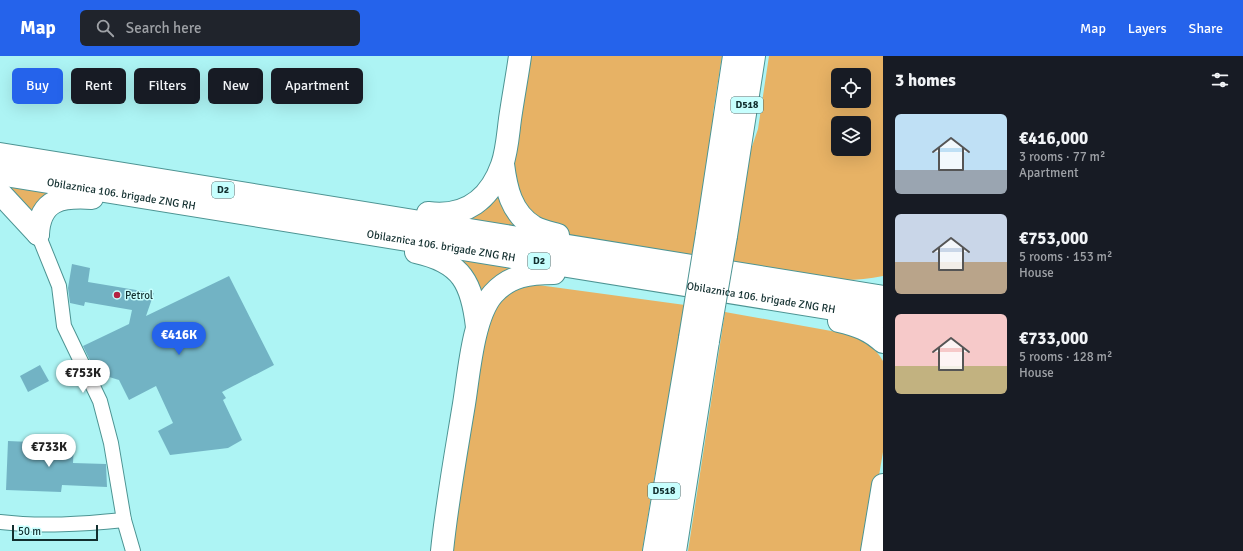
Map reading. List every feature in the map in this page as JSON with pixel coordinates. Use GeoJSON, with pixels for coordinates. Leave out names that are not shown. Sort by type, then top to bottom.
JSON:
{"type":"FeatureCollection","features":[{"type":"Feature","properties":{"kind":"main road"},"geometry":{"type":"LineString","coordinates":[[477,328],[474,301],[468,286],[461,276],[448,263],[438,258],[396,245],[377,225],[398,211],[416,211],[442,215],[470,208],[483,197],[493,185],[503,164],[520,56]]}},
{"type":"Feature","properties":{"kind":"main road","name":"D518"},"geometry":{"type":"LineString","coordinates":[[716,235],[734,56]]}},
{"type":"Feature","properties":{"kind":"main road","name":"D518"},"geometry":{"type":"LineString","coordinates":[[654,551],[699,339],[716,235],[754,56]]}},
{"type":"Feature","properties":{"kind":"main road","name":"Obilaznica 106. brigade ZNG RH"},"geometry":{"type":"LineString","coordinates":[[0,154],[377,225],[803,294],[883,317]]}},
{"type":"Feature","properties":{"kind":"main road"},"geometry":{"type":"LineString","coordinates":[[503,164],[509,197],[521,216],[534,227],[595,260]]}},
{"type":"Feature","properties":{"kind":"main road","name":"Obilaznica 106. brigade ZNG RH"},"geometry":{"type":"LineString","coordinates":[[0,174],[149,198],[377,225]]}},
{"type":"Feature","properties":{"kind":"main road"},"geometry":{"type":"LineString","coordinates":[[0,193],[16,208],[38,234]]}},
{"type":"Feature","properties":{"kind":"main road"},"geometry":{"type":"LineString","coordinates":[[38,234],[39,223],[43,213],[49,205],[58,200],[71,198],[116,201],[149,198]]}},
{"type":"Feature","properties":{"kind":"main road"},"geometry":{"type":"LineString","coordinates":[[442,551],[446,510],[477,328],[492,295],[503,284],[517,276],[532,273],[572,274],[595,260]]}},
{"type":"Feature","properties":{"kind":"main road"},"geometry":{"type":"LineString","coordinates":[[883,280],[861,284],[847,282],[803,294],[823,316],[858,326],[873,333],[883,342]]}},
{"type":"Feature","properties":{"kind":"main road","name":"Obilaznica 106. brigade ZNG RH"},"geometry":{"type":"LineString","coordinates":[[803,294],[883,296]]}},
{"type":"Feature","properties":{"kind":"main road","name":"D518"},"geometry":{"type":"LineString","coordinates":[[675,551],[699,339]]}},
{"type":"Feature","properties":{"kind":"main road"},"geometry":{"type":"LineString","coordinates":[[872,551],[883,485]]}},
{"type":"Feature","properties":{"kind":"street"},"geometry":{"type":"LineString","coordinates":[[38,234],[59,286],[64,326],[100,401],[111,444],[124,520],[133,551]]}},
{"type":"Feature","properties":{"kind":"street"},"geometry":{"type":"LineString","coordinates":[[0,522],[24,525],[54,525],[85,524],[124,520]]}},
{"type":"Feature","properties":{"kind":"shaded area"},"geometry":{"type":"Polygon","coordinates":[[[527,56],[722,56],[713,113],[713,130],[692,258],[576,238],[539,225],[510,186],[527,56]]]}},
{"type":"Feature","properties":{"kind":"shaded area"},"geometry":{"type":"Polygon","coordinates":[[[769,56],[883,56],[883,276],[846,280],[808,278],[732,265],[747,161],[758,129],[769,56]]]}},
{"type":"Feature","properties":{"kind":"shaded area"},"geometry":{"type":"Polygon","coordinates":[[[0,181],[60,191],[31,219],[0,181]]]}},
{"type":"Feature","properties":{"kind":"shaded area"},"geometry":{"type":"Polygon","coordinates":[[[496,185],[528,229],[453,217],[496,185]]]}},
{"type":"Feature","properties":{"kind":"shaded area"},"geometry":{"type":"Polygon","coordinates":[[[450,258],[525,265],[482,302],[450,258]]]}},
{"type":"Feature","properties":{"kind":"shaded area"},"geometry":{"type":"Polygon","coordinates":[[[538,285],[685,305],[662,450],[656,468],[642,551],[447,551],[487,316],[509,294],[521,288],[538,285]]]}},
{"type":"Feature","properties":{"kind":"shaded area"},"geometry":{"type":"Polygon","coordinates":[[[725,312],[848,334],[868,344],[883,361],[883,452],[866,551],[688,551],[725,312]]]}},
{"type":"Feature","properties":{"kind":"building"},"geometry":{"type":"Polygon","coordinates":[[[72,264],[90,268],[88,282],[154,293],[146,316],[229,276],[274,365],[222,392],[226,398],[223,400],[242,440],[228,448],[170,455],[158,431],[173,423],[156,386],[129,400],[119,380],[96,373],[83,346],[129,324],[132,310],[85,302],[84,306],[70,303],[68,288],[72,264]]]}},
{"type":"Feature","properties":{"kind":"building"},"geometry":{"type":"Polygon","coordinates":[[[40,365],[49,381],[28,392],[20,376],[40,365]]]}},
{"type":"Feature","properties":{"kind":"building"},"geometry":{"type":"Polygon","coordinates":[[[8,441],[74,444],[73,463],[106,464],[107,487],[62,485],[61,492],[6,490],[8,441]]]}},
{"type":"Feature","properties":{"kind":"place","name":"Petrol"},"geometry":{"type":"Point","coordinates":[117,295]}}]}
